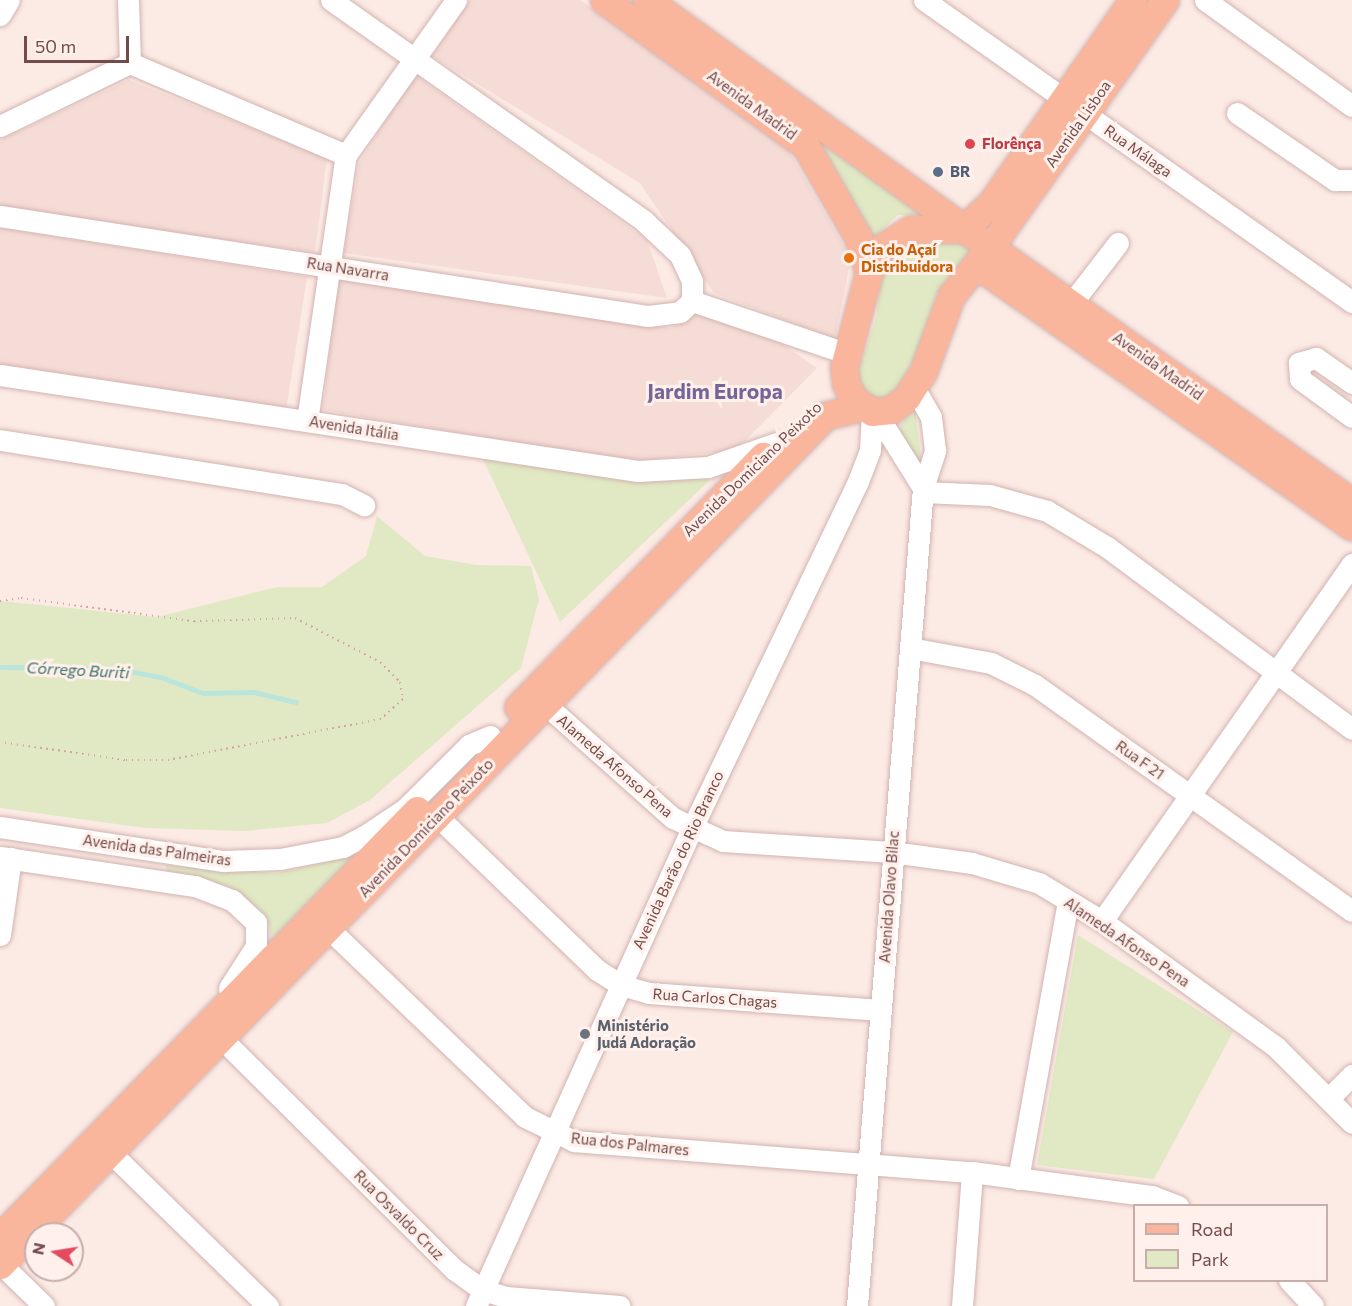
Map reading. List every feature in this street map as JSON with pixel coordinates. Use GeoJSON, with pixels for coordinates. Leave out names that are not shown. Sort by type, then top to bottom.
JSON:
{"type":"FeatureCollection","features":[{"type":"Feature","properties":{"kind":"main road","name":"Avenida Madrid"},"geometry":{"type":"LineString","coordinates":[[604,0],[805,145],[858,237],[869,272]]}},
{"type":"Feature","properties":{"kind":"main road","name":"Avenida Madrid"},"geometry":{"type":"LineString","coordinates":[[647,0],[964,229],[984,256],[1352,527]]}},
{"type":"Feature","properties":{"kind":"main road","name":"Avenida Lisboa"},"geometry":{"type":"LineString","coordinates":[[914,388],[946,304],[984,256],[1074,107],[1133,0]]}},
{"type":"Feature","properties":{"kind":"main road","name":"Avenida Lisboa"},"geometry":{"type":"LineString","coordinates":[[964,229],[992,202],[1166,0]]}},
{"type":"Feature","properties":{"kind":"main road","name":"Avenida Madrid"},"geometry":{"type":"LineString","coordinates":[[869,272],[881,248],[895,236],[930,226],[964,229]]}},
{"type":"Feature","properties":{"kind":"main road","name":"Avenida Madrid"},"geometry":{"type":"LineString","coordinates":[[984,256],[1071,304],[1352,502]]}},
{"type":"Feature","properties":{"kind":"main road"},"geometry":{"type":"LineString","coordinates":[[869,272],[846,360],[849,393],[870,410]]}},
{"type":"Feature","properties":{"kind":"main road","name":"Avenida Domiciano Peixoto"},"geometry":{"type":"LineString","coordinates":[[0,1264],[110,1152],[208,1036],[490,736],[730,487],[818,407],[846,360]]}},
{"type":"Feature","properties":{"kind":"main road","name":"Avenida Domiciano Peixoto"},"geometry":{"type":"LineString","coordinates":[[0,1237],[208,1036],[328,928],[825,416],[900,404],[914,388]]}},
{"type":"Feature","properties":{"kind":"street"},"geometry":{"type":"LineString","coordinates":[[0,15],[9,0]]}},
{"type":"Feature","properties":{"kind":"street"},"geometry":{"type":"LineString","coordinates":[[128,0],[130,63]]}},
{"type":"Feature","properties":{"kind":"street"},"geometry":{"type":"LineString","coordinates":[[331,0],[643,220],[680,255],[692,281],[692,300],[846,360]]}},
{"type":"Feature","properties":{"kind":"street"},"geometry":{"type":"LineString","coordinates":[[307,421],[346,155],[456,0]]}},
{"type":"Feature","properties":{"kind":"street","name":"Rua Málaga"},"geometry":{"type":"LineString","coordinates":[[924,0],[1352,302]]}},
{"type":"Feature","properties":{"kind":"street"},"geometry":{"type":"LineString","coordinates":[[1205,0],[1352,106]]}},
{"type":"Feature","properties":{"kind":"street"},"geometry":{"type":"LineString","coordinates":[[0,126],[130,63],[346,155]]}},
{"type":"Feature","properties":{"kind":"street"},"geometry":{"type":"LineString","coordinates":[[1236,113],[1335,180],[1352,180]]}},
{"type":"Feature","properties":{"kind":"street","name":"Rua Navarra"},"geometry":{"type":"LineString","coordinates":[[0,216],[648,316],[680,312],[692,300]]}},
{"type":"Feature","properties":{"kind":"street"},"geometry":{"type":"LineString","coordinates":[[1071,304],[1118,243]]}},
{"type":"Feature","properties":{"kind":"street"},"geometry":{"type":"LineString","coordinates":[[1352,383],[1316,358],[1299,363],[1300,379],[1352,417]]}},
{"type":"Feature","properties":{"kind":"street","name":"Avenida Itália"},"geometry":{"type":"LineString","coordinates":[[0,375],[638,471],[708,467],[777,442]]}},
{"type":"Feature","properties":{"kind":"street","name":"Avenida Olavo Bilac"},"geometry":{"type":"LineString","coordinates":[[857,1306],[870,1163],[891,852],[923,490],[932,471],[935,434],[914,388]]}},
{"type":"Feature","properties":{"kind":"street"},"geometry":{"type":"LineString","coordinates":[[870,410],[923,490],[990,495],[1047,511],[1107,547],[1352,729]]}},
{"type":"Feature","properties":{"kind":"street","name":"Avenida Barão do Rio Branco"},"geometry":{"type":"LineString","coordinates":[[480,1298],[692,828],[858,484],[870,450],[870,410]]}},
{"type":"Feature","properties":{"kind":"street"},"geometry":{"type":"LineString","coordinates":[[0,440],[342,494],[364,505]]}},
{"type":"Feature","properties":{"kind":"street"},"geometry":{"type":"LineString","coordinates":[[708,467],[722,474],[730,487]]}},
{"type":"Feature","properties":{"kind":"street"},"geometry":{"type":"LineString","coordinates":[[1102,921],[1352,564]]}},
{"type":"Feature","properties":{"kind":"street","name":"Rua F 21"},"geometry":{"type":"LineString","coordinates":[[910,648],[991,663],[1035,685],[1352,911]]}},
{"type":"Feature","properties":{"kind":"street","name":"Alameda Afonso Pena"},"geometry":{"type":"LineString","coordinates":[[546,705],[673,818],[723,841],[891,852],[972,863],[1039,883],[1102,921],[1276,1047],[1352,1123]]}},
{"type":"Feature","properties":{"kind":"street","name":"Avenida das Palmeiras"},"geometry":{"type":"LineString","coordinates":[[0,827],[223,861],[280,859],[342,847],[406,808],[470,745],[490,736]]}},
{"type":"Feature","properties":{"kind":"street","name":"Rua Carlos Chagas"},"geometry":{"type":"LineString","coordinates":[[437,816],[597,970],[621,985],[649,993],[880,1010]]}},
{"type":"Feature","properties":{"kind":"street"},"geometry":{"type":"LineString","coordinates":[[68,867],[73,838]]}},
{"type":"Feature","properties":{"kind":"street"},"geometry":{"type":"LineString","coordinates":[[128,876],[133,848]]}},
{"type":"Feature","properties":{"kind":"street"},"geometry":{"type":"LineString","coordinates":[[159,881],[164,852]]}},
{"type":"Feature","properties":{"kind":"street"},"geometry":{"type":"LineString","coordinates":[[0,935],[5,857]]}},
{"type":"Feature","properties":{"kind":"street","name":"Avenida das Palmeiras"},"geometry":{"type":"LineString","coordinates":[[5,857],[195,886],[232,900],[256,922],[256,946],[240,976],[206,1012],[208,1036]]}},
{"type":"Feature","properties":{"kind":"street"},"geometry":{"type":"LineString","coordinates":[[1018,1179],[1068,901]]}},
{"type":"Feature","properties":{"kind":"street","name":"Rua dos Palmares"},"geometry":{"type":"LineString","coordinates":[[328,928],[525,1118],[574,1142],[972,1172],[1152,1196],[1173,1204]]}},
{"type":"Feature","properties":{"kind":"street","name":"Rua Osvaldo Cruz"},"geometry":{"type":"LineString","coordinates":[[208,1036],[456,1270],[480,1298],[506,1297],[620,1306]]}},
{"type":"Feature","properties":{"kind":"street"},"geometry":{"type":"LineString","coordinates":[[1329,1098],[1352,1075]]}},
{"type":"Feature","properties":{"kind":"street"},"geometry":{"type":"LineString","coordinates":[[110,1152],[268,1306]]}},
{"type":"Feature","properties":{"kind":"street"},"geometry":{"type":"LineString","coordinates":[[962,1306],[972,1172]]}},
{"type":"Feature","properties":{"kind":"street"},"geometry":{"type":"LineString","coordinates":[[0,1264],[44,1306]]}},
{"type":"Feature","properties":{"kind":"street"},"geometry":{"type":"LineString","coordinates":[[1290,1282],[1312,1306]]}},
{"type":"Feature","properties":{"kind":"path"},"geometry":{"type":"LineString","coordinates":[[0,601],[21,598],[194,621],[295,618],[380,662],[400,682],[403,699],[381,719],[169,760],[125,760],[0,742]]}},
{"type":"Feature","properties":{"kind":"shaded area"},"geometry":{"type":"Polygon","coordinates":[[[470,0],[580,0],[783,141],[851,258],[835,339],[714,293],[640,183],[432,56],[470,0]]]}},
{"type":"Feature","properties":{"kind":"shaded area"},"geometry":{"type":"Polygon","coordinates":[[[414,74],[647,240],[667,298],[344,253],[359,164],[414,74]]]}},
{"type":"Feature","properties":{"kind":"shaded area"},"geometry":{"type":"Polygon","coordinates":[[[129,80],[327,158],[315,252],[0,210],[0,140],[129,80]]]}},
{"type":"Feature","properties":{"kind":"shaded area"},"geometry":{"type":"Polygon","coordinates":[[[0,228],[307,277],[286,411],[0,366],[0,228]]]}},
{"type":"Feature","properties":{"kind":"shaded area"},"geometry":{"type":"Polygon","coordinates":[[[338,277],[671,328],[695,313],[781,343],[817,368],[736,450],[632,462],[323,410],[338,277]]]}},
{"type":"Feature","properties":{"kind":"green space"},"geometry":{"type":"Polygon","coordinates":[[[614,0],[636,0],[938,215],[898,215],[868,243],[822,157],[614,0]]]}},
{"type":"Feature","properties":{"kind":"green space"},"geometry":{"type":"Polygon","coordinates":[[[960,241],[969,246],[969,257],[936,294],[920,346],[899,388],[881,403],[860,397],[857,374],[876,318],[882,269],[903,242],[960,241]]]}},
{"type":"Feature","properties":{"kind":"green space"},"geometry":{"type":"Polygon","coordinates":[[[914,400],[922,466],[899,429],[914,400]]]}},
{"type":"Feature","properties":{"kind":"green space"},"geometry":{"type":"Polygon","coordinates":[[[481,455],[710,480],[560,622],[481,455]]]}},
{"type":"Feature","properties":{"kind":"green space"},"geometry":{"type":"Polygon","coordinates":[[[377,516],[425,556],[476,565],[531,566],[539,599],[521,668],[370,800],[327,823],[245,831],[145,828],[0,808],[0,601],[157,617],[277,587],[322,587],[366,556],[377,516]]]}},
{"type":"Feature","properties":{"kind":"green space"},"geometry":{"type":"Polygon","coordinates":[[[367,853],[273,952],[269,924],[252,904],[167,873],[166,865],[277,873],[367,853]]]}},
{"type":"Feature","properties":{"kind":"green space"},"geometry":{"type":"Polygon","coordinates":[[[1078,935],[1233,1032],[1154,1179],[1037,1165],[1078,935]]]}},
{"type":"Feature","properties":{"kind":"waterway","name":"Córrego Buriti"},"geometry":{"type":"LineString","coordinates":[[0,667],[112,668],[161,677],[203,693],[254,692],[296,702]]}},
{"type":"Feature","properties":{"kind":"place","name":"Florênça"},"geometry":{"type":"Point","coordinates":[970,144]}},
{"type":"Feature","properties":{"kind":"place","name":"BR"},"geometry":{"type":"Point","coordinates":[938,172]}},
{"type":"Feature","properties":{"kind":"place","name":"Cia do Açaí Distribuidora"},"geometry":{"type":"Point","coordinates":[849,258]}},
{"type":"Feature","properties":{"kind":"place","name":"Ministério Judá Adoração"},"geometry":{"type":"Point","coordinates":[585,1034]}},
{"type":"Feature","properties":{"kind":"district","name":"Jardim Europa"},"geometry":{"type":"Point","coordinates":[715,391]}}]}
